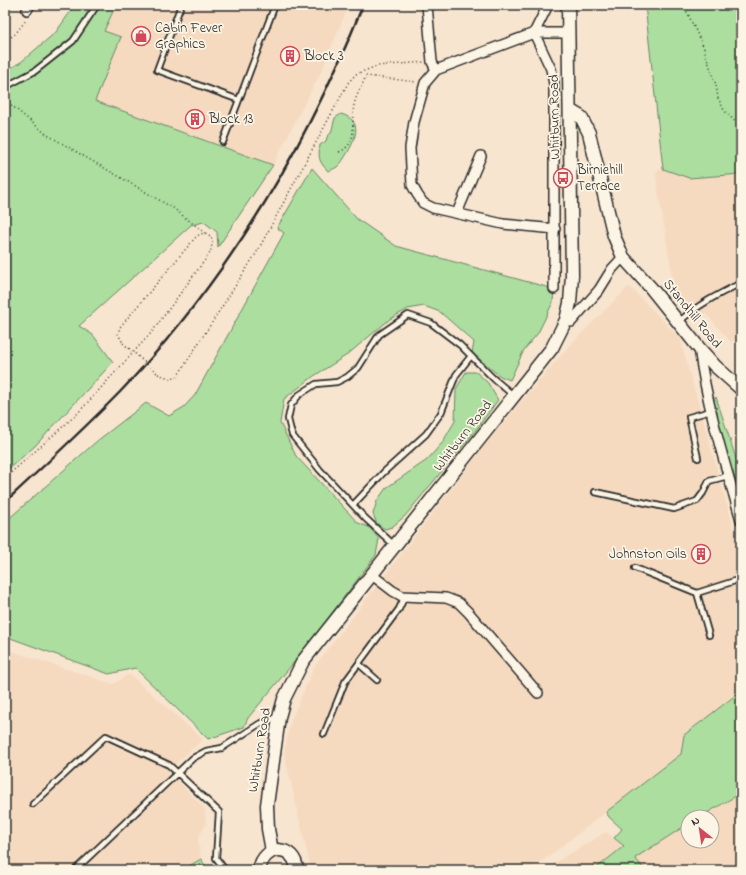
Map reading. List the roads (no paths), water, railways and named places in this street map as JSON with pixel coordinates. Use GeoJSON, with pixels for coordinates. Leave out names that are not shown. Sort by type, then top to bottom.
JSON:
{"type":"FeatureCollection","features":[{"type":"Feature","properties":{"kind":"main road","name":"Whitburn Road"},"geometry":{"type":"LineString","coordinates":[[272,851],[268,829],[267,805],[279,717],[284,699],[303,661],[552,348],[566,320],[570,303],[572,275],[571,111],[568,5]]}},
{"type":"Feature","properties":{"kind":"main road","name":"Standhill Road"},"geometry":{"type":"LineString","coordinates":[[571,111],[581,117],[589,133],[614,236],[623,256],[651,288],[699,348],[715,366],[741,389]]}},
{"type":"Feature","properties":{"kind":"main road"},"geometry":{"type":"LineString","coordinates":[[260,870],[261,862],[265,855],[272,851],[281,850],[291,854],[295,860],[297,870]]}},
{"type":"Feature","properties":{"kind":"street"},"geometry":{"type":"LineString","coordinates":[[427,5],[434,66],[425,83],[414,122],[410,148],[412,185],[417,194],[424,203],[433,208],[503,224],[555,229]]}},
{"type":"Feature","properties":{"kind":"street"},"geometry":{"type":"LineString","coordinates":[[534,33],[548,5]]}},
{"type":"Feature","properties":{"kind":"street"},"geometry":{"type":"LineString","coordinates":[[434,66],[534,33],[568,33]]}},
{"type":"Feature","properties":{"kind":"street"},"geometry":{"type":"LineString","coordinates":[[534,33],[551,69],[554,84],[554,288]]}},
{"type":"Feature","properties":{"kind":"street"},"geometry":{"type":"LineString","coordinates":[[457,213],[481,156]]}},
{"type":"Feature","properties":{"kind":"street"},"geometry":{"type":"LineString","coordinates":[[566,320],[571,322],[599,290],[612,269],[623,256]]}},
{"type":"Feature","properties":{"kind":"street"},"geometry":{"type":"LineString","coordinates":[[699,348],[702,372],[711,411],[741,520]]}},
{"type":"Feature","properties":{"kind":"street"},"geometry":{"type":"LineString","coordinates":[[372,575],[393,592],[406,596],[446,598],[459,604],[469,613],[538,693]]}},
{"type":"Feature","properties":{"kind":"lane"},"geometry":{"type":"LineString","coordinates":[[5,87],[35,71],[73,40],[97,5]]}},
{"type":"Feature","properties":{"kind":"lane"},"geometry":{"type":"LineString","coordinates":[[181,5],[157,70],[238,100]]}},
{"type":"Feature","properties":{"kind":"lane"},"geometry":{"type":"LineString","coordinates":[[223,142],[275,5]]}},
{"type":"Feature","properties":{"kind":"lane"},"geometry":{"type":"LineString","coordinates":[[679,322],[688,313],[702,304],[741,283]]}},
{"type":"Feature","properties":{"kind":"lane"},"geometry":{"type":"LineString","coordinates":[[395,546],[320,470],[292,435],[288,419],[291,405],[299,394],[316,384],[337,382],[347,378],[358,368],[379,335],[408,315],[431,324],[460,344],[494,379],[514,396]]}},
{"type":"Feature","properties":{"kind":"lane"},"geometry":{"type":"LineString","coordinates":[[353,505],[384,472],[426,434],[441,413],[456,375],[471,356]]}},
{"type":"Feature","properties":{"kind":"lane"},"geometry":{"type":"LineString","coordinates":[[698,458],[689,417],[711,411]]}},
{"type":"Feature","properties":{"kind":"lane"},"geometry":{"type":"LineString","coordinates":[[595,492],[674,509],[697,501],[709,481],[728,476]]}},
{"type":"Feature","properties":{"kind":"lane"},"geometry":{"type":"LineString","coordinates":[[635,568],[697,593],[741,579]]}},
{"type":"Feature","properties":{"kind":"lane"},"geometry":{"type":"LineString","coordinates":[[697,593],[710,635]]}},
{"type":"Feature","properties":{"kind":"lane"},"geometry":{"type":"LineString","coordinates":[[324,734],[345,682],[399,609],[406,596]]}},
{"type":"Feature","properties":{"kind":"lane"},"geometry":{"type":"LineString","coordinates":[[359,664],[377,680]]}},
{"type":"Feature","properties":{"kind":"lane"},"geometry":{"type":"LineString","coordinates":[[75,870],[193,758],[206,751],[222,748],[259,724],[279,717]]}},
{"type":"Feature","properties":{"kind":"lane"},"geometry":{"type":"LineString","coordinates":[[33,804],[106,736],[168,765],[219,812],[216,858],[225,870]]}},
{"type":"Feature","properties":{"kind":"railway"},"geometry":{"type":"LineString","coordinates":[[5,502],[78,434],[120,392],[159,349],[195,305],[260,210],[289,161],[341,58],[363,5]]}},
{"type":"Feature","properties":{"kind":"place","name":"Cabin Fever Graphics"},"geometry":{"type":"Point","coordinates":[141,36]}},
{"type":"Feature","properties":{"kind":"place","name":"Block 3"},"geometry":{"type":"Point","coordinates":[290,56]}},
{"type":"Feature","properties":{"kind":"place","name":"Block 13"},"geometry":{"type":"Point","coordinates":[195,119]}},
{"type":"Feature","properties":{"kind":"place","name":"Birniehill Terrace"},"geometry":{"type":"Point","coordinates":[563,178]}},
{"type":"Feature","properties":{"kind":"place","name":"Johnston Oils"},"geometry":{"type":"Point","coordinates":[701,554]}}]}
